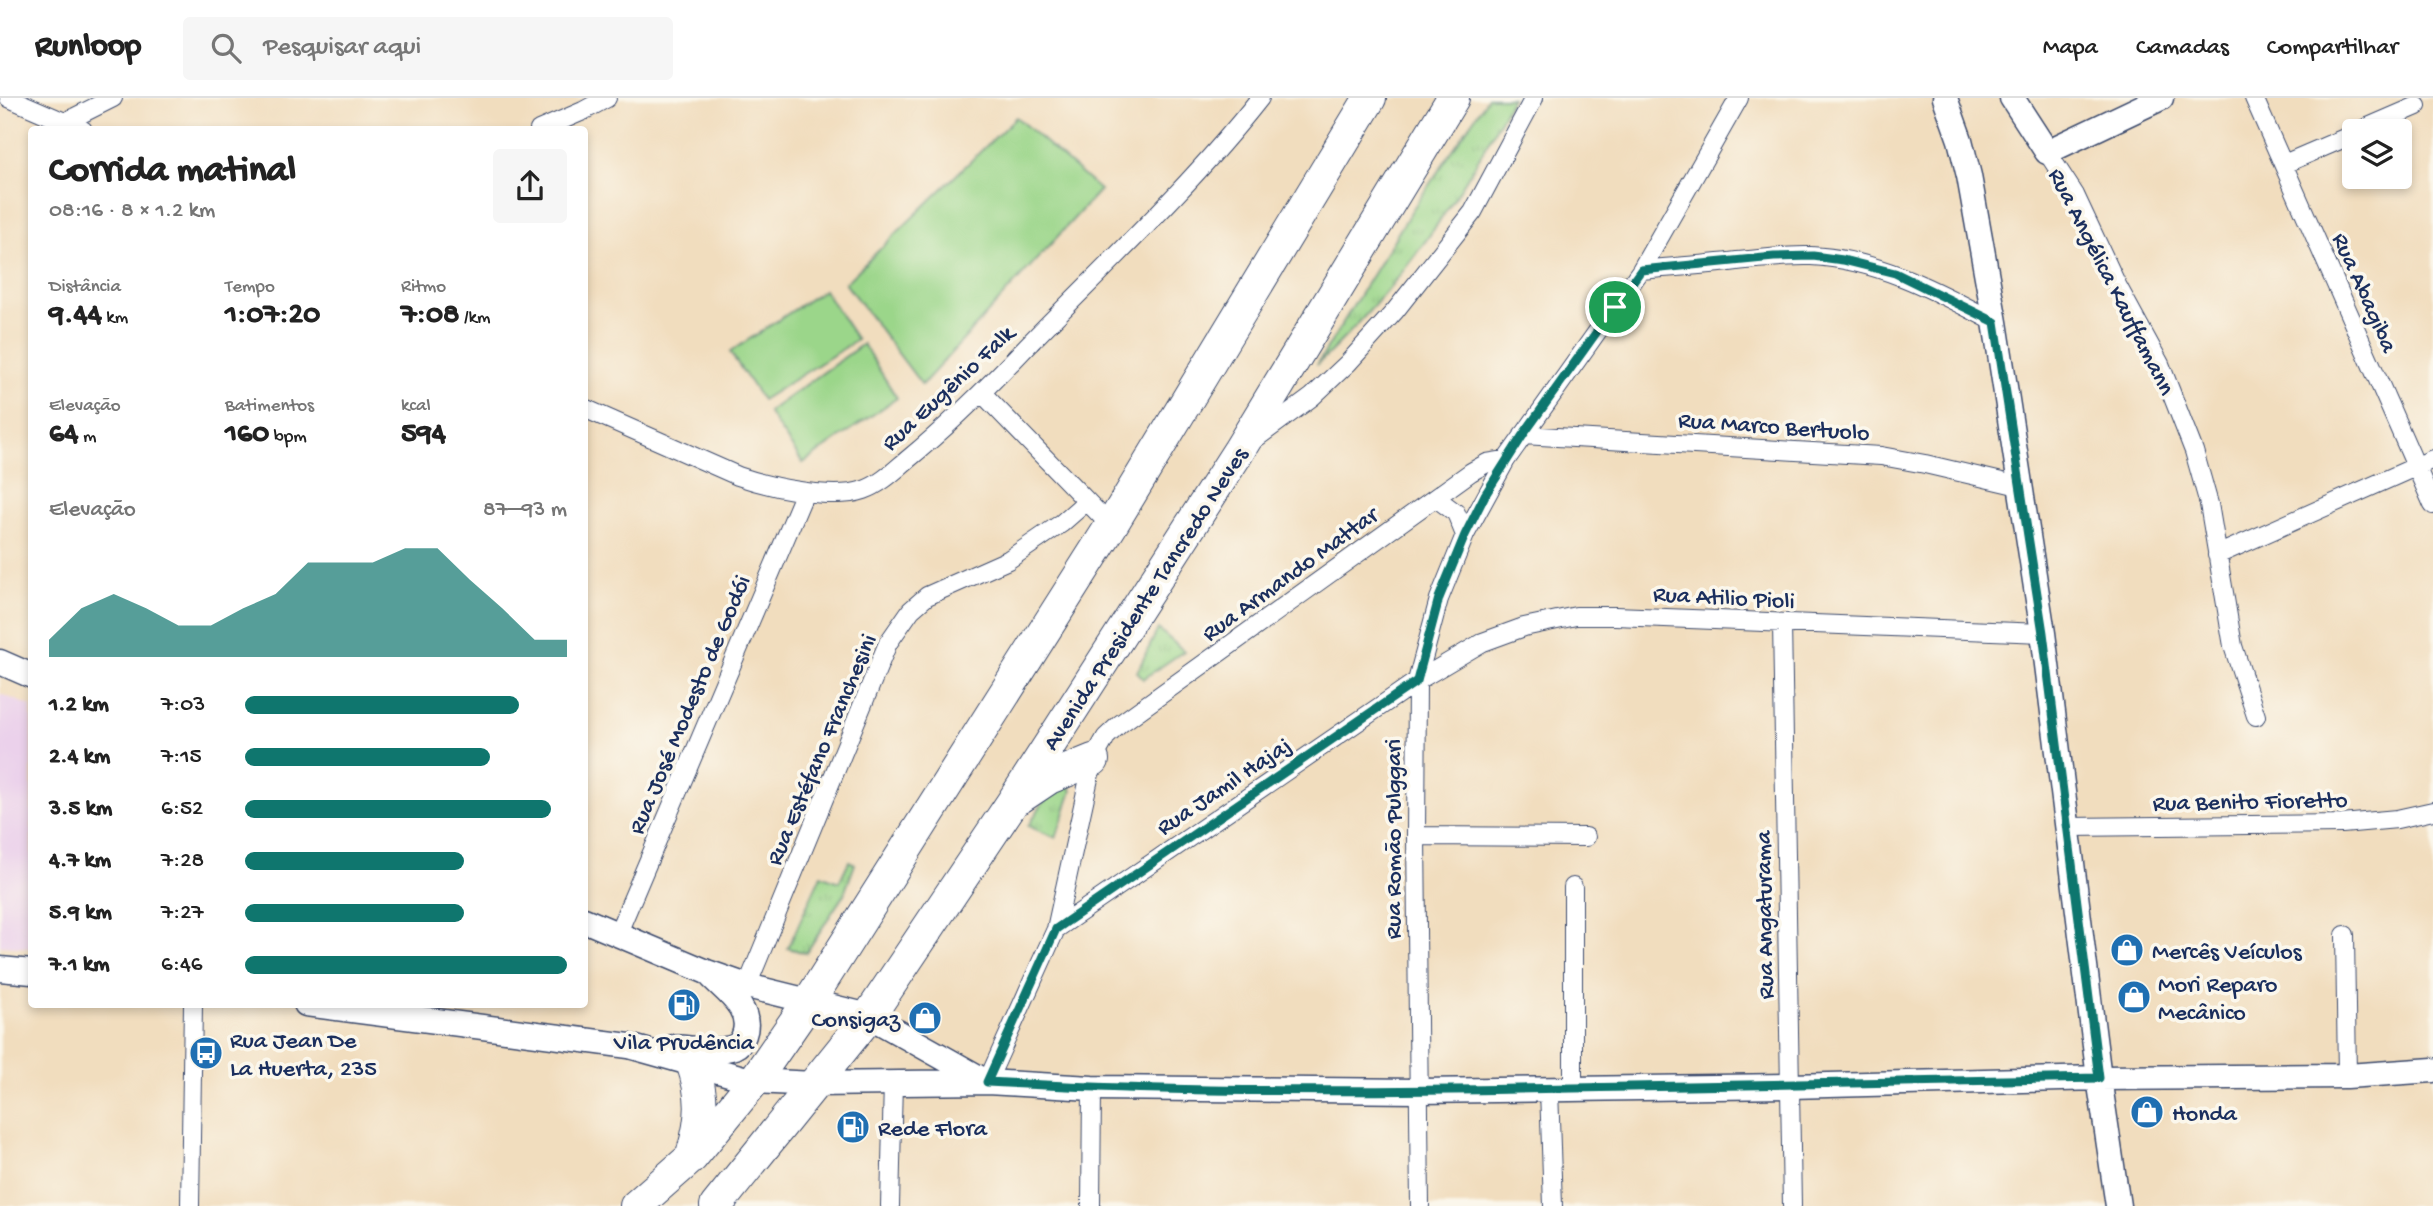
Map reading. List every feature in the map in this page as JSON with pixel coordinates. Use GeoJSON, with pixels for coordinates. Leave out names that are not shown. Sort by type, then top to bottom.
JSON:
{"type":"FeatureCollection","features":[{"type":"Feature","properties":{"kind":"highway"},"geometry":{"type":"LineString","coordinates":[[636,1206],[692,1157],[754,1081],[810,1000],[1111,526],[1370,98]]}},
{"type":"Feature","properties":{"kind":"highway","name":"Avenida Presidente Tancredo Neves"},"geometry":{"type":"LineString","coordinates":[[716,1206],[869,1016],[1012,803],[1238,452],[1453,98]]}},
{"type":"Feature","properties":{"kind":"highway"},"geometry":{"type":"LineString","coordinates":[[1012,803],[1100,749]]}},
{"type":"Feature","properties":{"kind":"highway"},"geometry":{"type":"LineString","coordinates":[[692,1062],[702,1101],[701,1126],[692,1157]]}},
{"type":"Feature","properties":{"kind":"main road"},"geometry":{"type":"LineString","coordinates":[[1945,98],[1969,176],[1995,322],[2043,633],[2099,1078],[2118,1206]]}},
{"type":"Feature","properties":{"kind":"main road","name":"Rua Angélica Kauffamann"},"geometry":{"type":"LineString","coordinates":[[2012,98],[2047,152]]}},
{"type":"Feature","properties":{"kind":"main road"},"geometry":{"type":"LineString","coordinates":[[2047,152],[2161,98]]}},
{"type":"Feature","properties":{"kind":"main road"},"geometry":{"type":"LineString","coordinates":[[0,662],[28,674]]}},
{"type":"Feature","properties":{"kind":"main road"},"geometry":{"type":"LineString","coordinates":[[588,922],[747,986],[869,1016],[987,1082]]}},
{"type":"Feature","properties":{"kind":"main road"},"geometry":{"type":"LineString","coordinates":[[0,969],[28,972]]}},
{"type":"Feature","properties":{"kind":"main road"},"geometry":{"type":"LineString","coordinates":[[337,1008],[629,1046],[721,1049],[736,1046],[742,1041],[746,1031],[745,1014],[737,1002],[707,972]]}},
{"type":"Feature","properties":{"kind":"main road"},"geometry":{"type":"LineString","coordinates":[[629,1046],[754,1081],[814,1084],[987,1082],[1092,1088],[1419,1091],[2354,1076],[2433,1070]]}},
{"type":"Feature","properties":{"kind":"main road"},"geometry":{"type":"LineString","coordinates":[[2354,1076],[2388,1081],[2433,1082]]}},
{"type":"Feature","properties":{"kind":"street"},"geometry":{"type":"LineString","coordinates":[[9,98],[74,126]]}},
{"type":"Feature","properties":{"kind":"street"},"geometry":{"type":"LineString","coordinates":[[65,122],[113,98]]}},
{"type":"Feature","properties":{"kind":"street"},"geometry":{"type":"LineString","coordinates":[[548,126],[607,98]]}},
{"type":"Feature","properties":{"kind":"street","name":"Rua Eugênio Falk"},"geometry":{"type":"LineString","coordinates":[[588,410],[738,477],[764,485],[804,492],[863,490],[881,481],[982,393],[1205,164],[1260,98]]}},
{"type":"Feature","properties":{"kind":"street"},"geometry":{"type":"LineString","coordinates":[[1238,452],[1312,397],[1348,363],[1395,311],[1473,212],[1534,98]]}},
{"type":"Feature","properties":{"kind":"street","name":"Rua Romão Pulggari"},"geometry":{"type":"LineString","coordinates":[[1420,1206],[1417,681],[1439,598],[1465,535],[1506,460],[1641,270],[1739,98]]}},
{"type":"Feature","properties":{"kind":"street","name":"Rua Abagiba"},"geometry":{"type":"LineString","coordinates":[[2254,98],[2433,505]]}},
{"type":"Feature","properties":{"kind":"street"},"geometry":{"type":"LineString","coordinates":[[2387,119],[2417,106]]}},
{"type":"Feature","properties":{"kind":"street"},"geometry":{"type":"LineString","coordinates":[[2284,164],[2342,139]]}},
{"type":"Feature","properties":{"kind":"street","name":"Rua Angélica Kauffamann"},"geometry":{"type":"LineString","coordinates":[[2047,152],[2075,195],[2160,364],[2194,452],[2209,504],[2233,646],[2256,716]]}},
{"type":"Feature","properties":{"kind":"street"},"geometry":{"type":"LineString","coordinates":[[1641,270],[1774,257],[1813,256],[1843,260],[1895,273],[1995,322]]}},
{"type":"Feature","properties":{"kind":"street"},"geometry":{"type":"LineString","coordinates":[[982,393],[1111,526]]}},
{"type":"Feature","properties":{"kind":"street","name":"Rua Marco Bertuolo"},"geometry":{"type":"LineString","coordinates":[[1523,435],[1881,456],[2019,486]]}},
{"type":"Feature","properties":{"kind":"street"},"geometry":{"type":"LineString","coordinates":[[2217,555],[2433,459]]}},
{"type":"Feature","properties":{"kind":"street","name":"Rua Armando Mattar"},"geometry":{"type":"LineString","coordinates":[[1100,749],[1120,724],[1471,472],[1487,463],[1506,460]]}},
{"type":"Feature","properties":{"kind":"street","name":"Rua José Modesto de Godói"},"geometry":{"type":"LineString","coordinates":[[617,935],[804,492]]}},
{"type":"Feature","properties":{"kind":"street"},"geometry":{"type":"LineString","coordinates":[[1436,498],[1456,513],[1465,535]]}},
{"type":"Feature","properties":{"kind":"street","name":"Rua Estéfano Franchesini"},"geometry":{"type":"LineString","coordinates":[[747,986],[888,643],[912,610],[927,596],[1008,560],[1062,523],[1087,501]]}},
{"type":"Feature","properties":{"kind":"street","name":"Rua Atilio Pioli"},"geometry":{"type":"LineString","coordinates":[[1417,681],[1483,642],[1524,627],[1576,616],[2043,633]]}},
{"type":"Feature","properties":{"kind":"street","name":"Rua Angaturama"},"geometry":{"type":"LineString","coordinates":[[1782,624],[1792,1206]]}},
{"type":"Feature","properties":{"kind":"street","name":"Rua Jamil Hajaj"},"geometry":{"type":"LineString","coordinates":[[1056,929],[1417,681]]}},
{"type":"Feature","properties":{"kind":"street"},"geometry":{"type":"LineString","coordinates":[[987,1082],[1056,929],[1100,749]]}},
{"type":"Feature","properties":{"kind":"street","name":"Rua Benito Fioretto"},"geometry":{"type":"LineString","coordinates":[[2067,827],[2342,824],[2396,819],[2433,811]]}},
{"type":"Feature","properties":{"kind":"street"},"geometry":{"type":"LineString","coordinates":[[1416,836],[1586,837]]}},
{"type":"Feature","properties":{"kind":"street"},"geometry":{"type":"LineString","coordinates":[[1553,1206],[1573,887]]}},
{"type":"Feature","properties":{"kind":"street"},"geometry":{"type":"LineString","coordinates":[[2345,935],[2354,1076]]}},
{"type":"Feature","properties":{"kind":"street"},"geometry":{"type":"LineString","coordinates":[[190,1206],[193,1008]]}},
{"type":"Feature","properties":{"kind":"street"},"geometry":{"type":"LineString","coordinates":[[890,1206],[893,1082]]}},
{"type":"Feature","properties":{"kind":"street"},"geometry":{"type":"LineString","coordinates":[[1091,1206],[1092,1088]]}},
{"type":"Feature","properties":{"kind":"shaded area"},"geometry":{"type":"Polygon","coordinates":[[[0,694],[28,705],[28,948],[0,946],[0,694]]]}},
{"type":"Feature","properties":{"kind":"green space"},"geometry":{"type":"Polygon","coordinates":[[[1488,98],[1512,98],[1449,207],[1376,304],[1317,365],[1412,210],[1488,98]]]}},
{"type":"Feature","properties":{"kind":"green space"},"geometry":{"type":"Polygon","coordinates":[[[1016,117],[1100,190],[922,385],[845,283],[1016,117]]]}},
{"type":"Feature","properties":{"kind":"green space"},"geometry":{"type":"Polygon","coordinates":[[[824,290],[857,340],[762,400],[730,352],[824,290]]]}},
{"type":"Feature","properties":{"kind":"green space"},"geometry":{"type":"Polygon","coordinates":[[[863,344],[897,398],[803,463],[768,412],[863,344]]]}},
{"type":"Feature","properties":{"kind":"green space"},"geometry":{"type":"Polygon","coordinates":[[[1158,629],[1184,651],[1143,679],[1137,672],[1158,629]]]}},
{"type":"Feature","properties":{"kind":"green space"},"geometry":{"type":"Polygon","coordinates":[[[1070,786],[1072,791],[1056,838],[1028,826],[1053,787],[1070,786]]]}},
{"type":"Feature","properties":{"kind":"green space"},"geometry":{"type":"Polygon","coordinates":[[[849,861],[855,864],[844,894],[806,953],[788,948],[821,875],[839,882],[849,861]]]}},
{"type":"Feature","properties":{"kind":"place","name":"Mercês Veículos"},"geometry":{"type":"Point","coordinates":[2127,950]}},
{"type":"Feature","properties":{"kind":"place","name":"Mori Reparo Mecânico"},"geometry":{"type":"Point","coordinates":[2134,997]}},
{"type":"Feature","properties":{"kind":"place","name":"Vila Prudência"},"geometry":{"type":"Point","coordinates":[684,1005]}},
{"type":"Feature","properties":{"kind":"place","name":"Consigaz"},"geometry":{"type":"Point","coordinates":[925,1018]}},
{"type":"Feature","properties":{"kind":"place","name":"Rua Jean De La Huerta, 235"},"geometry":{"type":"Point","coordinates":[206,1053]}},
{"type":"Feature","properties":{"kind":"place","name":"Honda"},"geometry":{"type":"Point","coordinates":[2147,1112]}},
{"type":"Feature","properties":{"kind":"place","name":"Rede Flora"},"geometry":{"type":"Point","coordinates":[853,1127]}},
{"type":"Feature","properties":{"kind":"route"},"geometry":{"type":"LineString","coordinates":[[1813,256],[1843,260],[1895,273],[1995,322],[2043,633],[2099,1078],[1419,1091],[1092,1088],[987,1082],[1056,929],[1417,681],[1439,598],[1485,495],[1523,435],[1615,307],[1641,270],[1774,257],[1813,256]]}}]}
